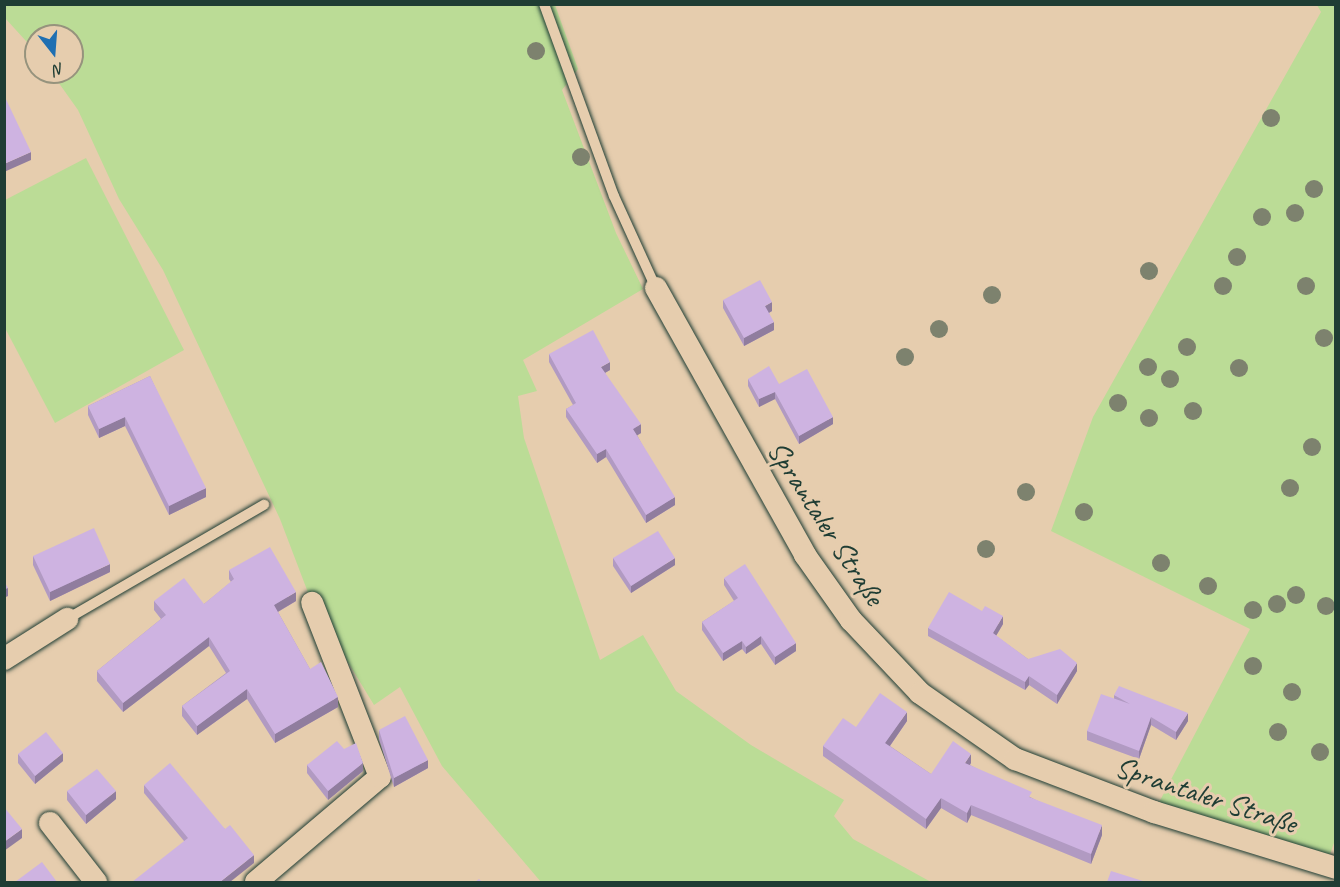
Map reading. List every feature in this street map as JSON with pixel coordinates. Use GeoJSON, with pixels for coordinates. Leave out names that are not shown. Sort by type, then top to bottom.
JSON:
{"type":"FeatureCollection","features":[{"type":"Feature","properties":{"kind":"street","name":"Sprantaler Straße"},"geometry":{"type":"LineString","coordinates":[[656,288],[804,555],[851,620],[920,693],[1015,759],[1154,812],[1335,868]]}},
{"type":"Feature","properties":{"kind":"street"},"geometry":{"type":"LineString","coordinates":[[256,882],[380,777],[312,603]]}},
{"type":"Feature","properties":{"kind":"street"},"geometry":{"type":"LineString","coordinates":[[4,659],[67,619]]}},
{"type":"Feature","properties":{"kind":"street"},"geometry":{"type":"LineString","coordinates":[[50,823],[96,882]]}},
{"type":"Feature","properties":{"kind":"lane"},"geometry":{"type":"LineString","coordinates":[[544,4],[614,196],[656,288]]}},
{"type":"Feature","properties":{"kind":"lane"},"geometry":{"type":"LineString","coordinates":[[67,619],[264,505]]}},
{"type":"Feature","properties":{"kind":"green space"},"geometry":{"type":"Polygon","coordinates":[[[5,4],[555,5],[578,69],[562,90],[616,233],[643,289],[523,360],[537,391],[518,396],[524,438],[600,660],[643,635],[676,691],[751,745],[844,800],[834,816],[853,839],[931,882],[541,882],[442,766],[400,687],[374,705],[312,603],[280,519],[163,270],[119,199],[78,110],[60,84],[84,84],[84,24],[24,24],[24,39],[5,18],[5,4]]]}},
{"type":"Feature","properties":{"kind":"green space"},"geometry":{"type":"Polygon","coordinates":[[[1317,5],[1335,5],[1336,837],[1326,866],[1154,812],[1250,629],[1051,531],[1093,417],[1321,12],[1317,5]]]}},
{"type":"Feature","properties":{"kind":"green space"},"geometry":{"type":"Polygon","coordinates":[[[86,158],[184,350],[55,423],[5,328],[5,200],[86,158]]]}},
{"type":"Feature","properties":{"kind":"building"},"geometry":{"type":"Polygon","coordinates":[[[4,95],[31,152],[4,164],[4,95]]]}},
{"type":"Feature","properties":{"kind":"building"},"geometry":{"type":"Polygon","coordinates":[[[760,280],[772,302],[765,306],[774,322],[744,338],[723,300],[760,280]]]}},
{"type":"Feature","properties":{"kind":"building"},"geometry":{"type":"Polygon","coordinates":[[[593,330],[610,362],[601,367],[641,424],[633,429],[675,497],[646,515],[606,449],[597,454],[566,409],[576,403],[549,354],[593,330]]]}},
{"type":"Feature","properties":{"kind":"building"},"geometry":{"type":"Polygon","coordinates":[[[769,366],[779,384],[807,369],[833,417],[799,436],[775,392],[759,399],[748,379],[769,366]]]}},
{"type":"Feature","properties":{"kind":"building"},"geometry":{"type":"Polygon","coordinates":[[[150,376],[206,488],[169,506],[125,417],[99,429],[88,406],[150,376]]]}},
{"type":"Feature","properties":{"kind":"building"},"geometry":{"type":"Polygon","coordinates":[[[94,528],[110,564],[50,592],[33,556],[94,528]]]}},
{"type":"Feature","properties":{"kind":"building"},"geometry":{"type":"Polygon","coordinates":[[[658,531],[675,558],[631,586],[613,558],[658,531]]]}},
{"type":"Feature","properties":{"kind":"building"},"geometry":{"type":"Polygon","coordinates":[[[270,547],[296,592],[274,605],[310,669],[321,662],[338,697],[275,734],[247,689],[197,726],[182,706],[230,671],[209,637],[123,703],[97,671],[166,615],[154,601],[184,578],[204,604],[234,579],[229,570],[270,547]]]}},
{"type":"Feature","properties":{"kind":"building"},"geometry":{"type":"Polygon","coordinates":[[[745,564],[796,643],[775,657],[761,636],[746,647],[742,641],[723,653],[702,622],[738,598],[724,578],[745,564]]]}},
{"type":"Feature","properties":{"kind":"building"},"geometry":{"type":"Polygon","coordinates":[[[949,592],[982,611],[985,606],[1003,616],[993,633],[1028,659],[1060,649],[1077,663],[1057,695],[1029,676],[1025,682],[928,628],[949,592]]]}},
{"type":"Feature","properties":{"kind":"building"},"geometry":{"type":"Polygon","coordinates":[[[1119,686],[1188,713],[1176,732],[1151,717],[1139,751],[1087,731],[1101,694],[1130,704],[1114,695],[1119,686]]]}},
{"type":"Feature","properties":{"kind":"building"},"geometry":{"type":"Polygon","coordinates":[[[880,693],[907,712],[885,743],[931,774],[953,741],[971,754],[965,763],[1032,792],[1029,797],[1102,825],[1091,854],[971,805],[967,813],[941,798],[926,819],[823,746],[843,718],[856,727],[880,693]]]}},
{"type":"Feature","properties":{"kind":"building"},"geometry":{"type":"Polygon","coordinates":[[[405,716],[428,760],[394,778],[379,730],[405,716]]]}},
{"type":"Feature","properties":{"kind":"building"},"geometry":{"type":"Polygon","coordinates":[[[46,732],[63,753],[35,776],[18,754],[46,732]]]}},
{"type":"Feature","properties":{"kind":"building"},"geometry":{"type":"Polygon","coordinates":[[[337,741],[344,749],[356,743],[363,763],[328,791],[307,765],[337,741]]]}},
{"type":"Feature","properties":{"kind":"building"},"geometry":{"type":"Polygon","coordinates":[[[170,763],[225,829],[230,825],[254,855],[220,882],[132,882],[188,838],[144,785],[170,763]]]}},
{"type":"Feature","properties":{"kind":"building"},"geometry":{"type":"Polygon","coordinates":[[[97,769],[116,791],[86,815],[67,791],[97,769]]]}},
{"type":"Feature","properties":{"kind":"building"},"geometry":{"type":"Polygon","coordinates":[[[4,807],[22,829],[4,842],[4,807]]]}},
{"type":"Feature","properties":{"kind":"building"},"geometry":{"type":"Polygon","coordinates":[[[42,862],[57,882],[15,882],[42,862]]]}},
{"type":"Feature","properties":{"kind":"building"},"geometry":{"type":"Polygon","coordinates":[[[1111,871],[1146,882],[1107,882],[1111,871]]]}}]}
